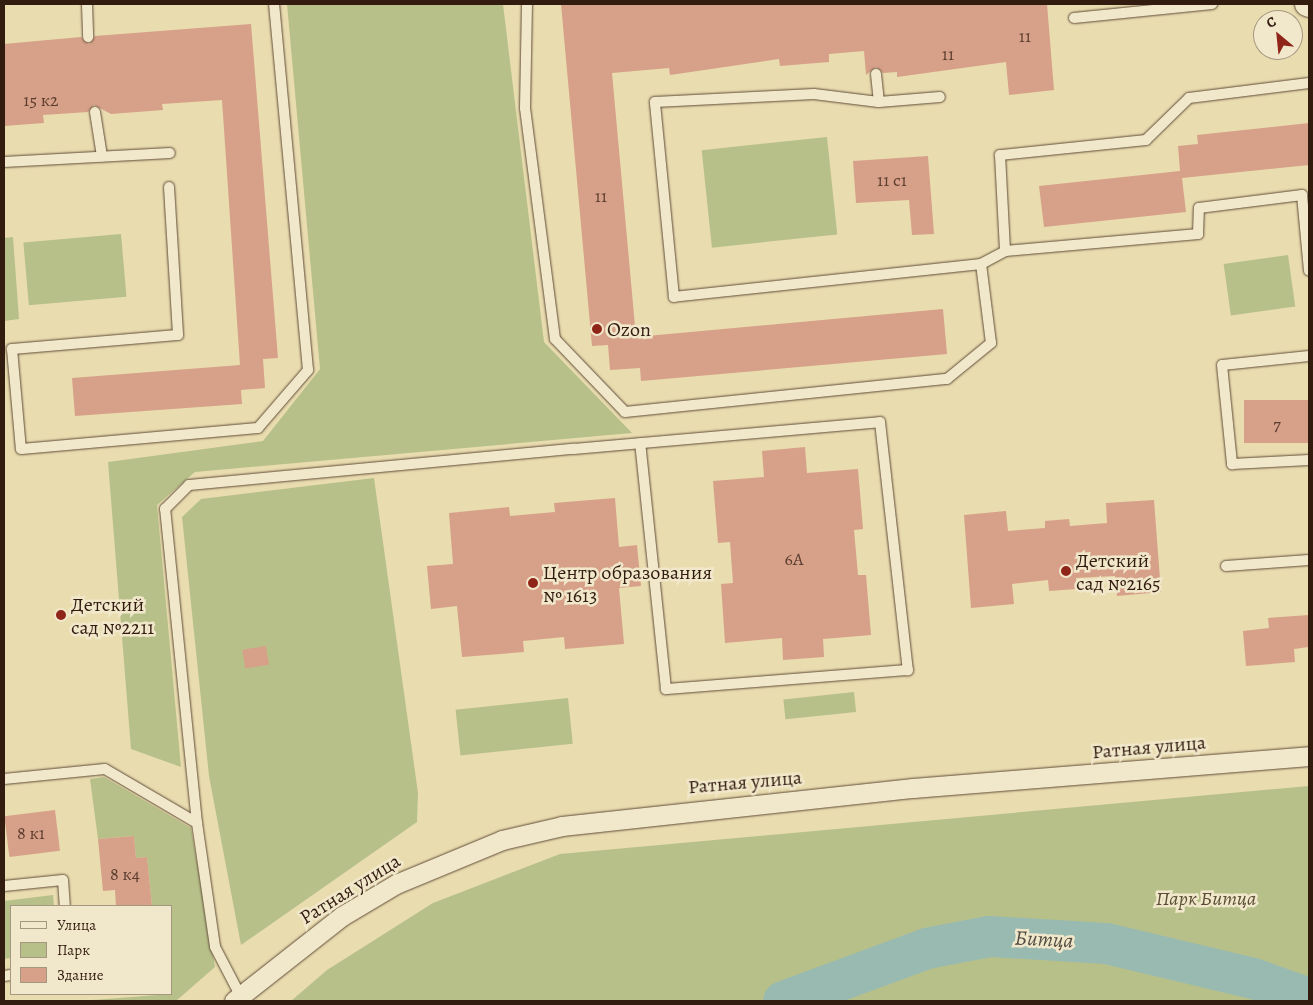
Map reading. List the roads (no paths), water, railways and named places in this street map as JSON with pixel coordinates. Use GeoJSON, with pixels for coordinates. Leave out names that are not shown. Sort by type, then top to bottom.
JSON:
{"type":"FeatureCollection","features":[{"type":"Feature","properties":{"kind":"street","name":"Ратная улица"},"geometry":{"type":"LineString","coordinates":[[237,998],[342,916],[396,884],[502,840],[562,826],[913,788],[1309,756]]}},
{"type":"Feature","properties":{"kind":"lane"},"geometry":{"type":"LineString","coordinates":[[88,4],[88,37]]}},
{"type":"Feature","properties":{"kind":"lane"},"geometry":{"type":"LineString","coordinates":[[169,188],[178,335],[8,350],[21,449],[258,428],[308,370],[274,4]]}},
{"type":"Feature","properties":{"kind":"lane"},"geometry":{"type":"LineString","coordinates":[[528,4],[525,108],[555,339],[625,412],[947,379],[991,343],[981,264]]}},
{"type":"Feature","properties":{"kind":"lane"},"geometry":{"type":"LineString","coordinates":[[1074,18],[1212,4]]}},
{"type":"Feature","properties":{"kind":"lane"},"geometry":{"type":"LineString","coordinates":[[876,74],[879,102]]}},
{"type":"Feature","properties":{"kind":"lane"},"geometry":{"type":"LineString","coordinates":[[1005,251],[1000,155],[1146,140],[1189,98],[1309,83]]}},
{"type":"Feature","properties":{"kind":"lane"},"geometry":{"type":"LineString","coordinates":[[940,97],[879,102],[814,94],[655,102],[674,297],[981,264],[1005,251],[1198,234],[1199,208],[1302,195],[1309,272]]}},
{"type":"Feature","properties":{"kind":"lane"},"geometry":{"type":"LineString","coordinates":[[95,112],[102,156]]}},
{"type":"Feature","properties":{"kind":"lane"},"geometry":{"type":"LineString","coordinates":[[4,162],[170,153]]}},
{"type":"Feature","properties":{"kind":"lane"},"geometry":{"type":"LineString","coordinates":[[1309,356],[1222,365],[1232,464],[1309,460]]}},
{"type":"Feature","properties":{"kind":"lane"},"geometry":{"type":"LineString","coordinates":[[237,998],[215,947],[197,823],[165,509],[189,486],[640,443],[880,422],[908,670],[666,689],[640,443]]}},
{"type":"Feature","properties":{"kind":"lane"},"geometry":{"type":"LineString","coordinates":[[1226,566],[1309,560]]}},
{"type":"Feature","properties":{"kind":"lane"},"geometry":{"type":"LineString","coordinates":[[4,779],[105,769],[197,823]]}},
{"type":"Feature","properties":{"kind":"lane"},"geometry":{"type":"LineString","coordinates":[[4,886],[63,880],[65,905]]}},
{"type":"Feature","properties":{"kind":"waterway","name":"Битца"},"geometry":{"type":"LineString","coordinates":[[783,1001],[926,948],[989,936],[1106,943],[1253,978],[1309,998]]}},
{"type":"Feature","properties":{"kind":"place","name":"Ozon"},"geometry":{"type":"Point","coordinates":[597,329]}},
{"type":"Feature","properties":{"kind":"place","name":"Детский сад №2165"},"geometry":{"type":"Point","coordinates":[1066,571]}},
{"type":"Feature","properties":{"kind":"place","name":"Центр образования № 1613"},"geometry":{"type":"Point","coordinates":[533,583]}},
{"type":"Feature","properties":{"kind":"place","name":"Детский сад №2211"},"geometry":{"type":"Point","coordinates":[61,615]}},
{"type":"Feature","properties":{"kind":"park label","name":"Парк Битца"},"geometry":{"type":"Point","coordinates":[1206,898]}}]}
